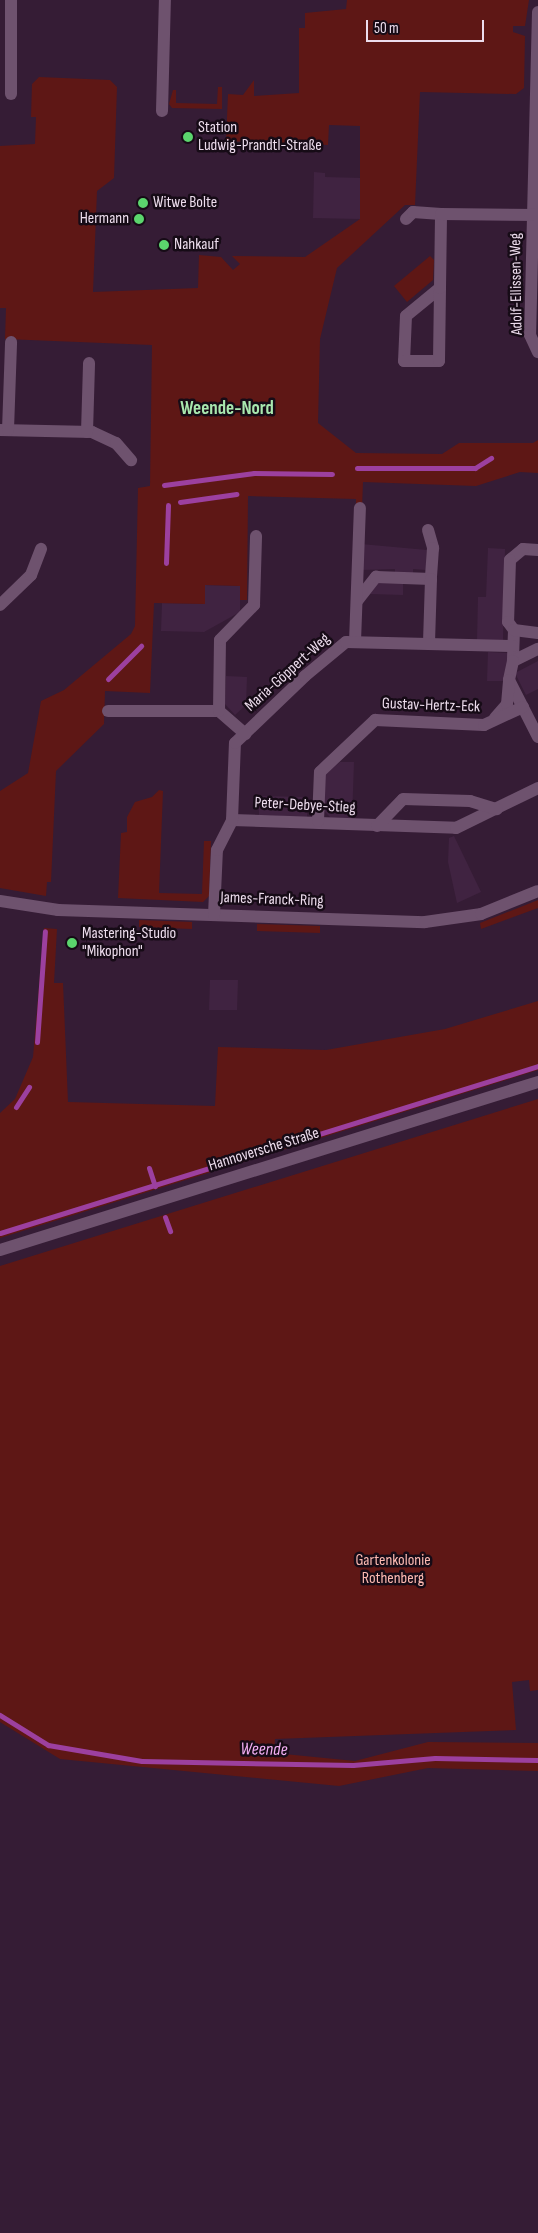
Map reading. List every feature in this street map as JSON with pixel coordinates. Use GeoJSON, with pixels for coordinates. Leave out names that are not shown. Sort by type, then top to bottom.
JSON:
{"type":"FeatureCollection","features":[{"type":"Feature","properties":{"kind":"street"},"geometry":{"type":"LineString","coordinates":[[11,0],[11,94]]}},
{"type":"Feature","properties":{"kind":"street"},"geometry":{"type":"LineString","coordinates":[[162,111],[165,0]]}},
{"type":"Feature","properties":{"kind":"street","name":"Adolf-Ellissen-Weg"},"geometry":{"type":"LineString","coordinates":[[538,12],[535,215],[530,335],[538,352]]}},
{"type":"Feature","properties":{"kind":"street","name":"Adolf-Ellissen-Weg"},"geometry":{"type":"LineString","coordinates":[[406,219],[413,212],[535,215]]}},
{"type":"Feature","properties":{"kind":"street"},"geometry":{"type":"LineString","coordinates":[[440,288],[406,316],[404,361],[439,361],[440,288],[441,214]]}},
{"type":"Feature","properties":{"kind":"street"},"geometry":{"type":"LineString","coordinates":[[11,342],[4,430],[87,432],[116,443],[131,460]]}},
{"type":"Feature","properties":{"kind":"street"},"geometry":{"type":"LineString","coordinates":[[87,432],[89,363]]}},
{"type":"Feature","properties":{"kind":"street","name":"Maria-Göppert-Weg"},"geometry":{"type":"LineString","coordinates":[[355,642],[360,508]]}},
{"type":"Feature","properties":{"kind":"street"},"geometry":{"type":"LineString","coordinates":[[428,530],[433,548],[429,644]]}},
{"type":"Feature","properties":{"kind":"street","name":"Maria-Göppert-Weg"},"geometry":{"type":"LineString","coordinates":[[245,734],[219,711],[220,640],[254,605],[256,536]]}},
{"type":"Feature","properties":{"kind":"street"},"geometry":{"type":"LineString","coordinates":[[0,605],[30,575],[41,549]]}},
{"type":"Feature","properties":{"kind":"street","name":"Gustav-Hertz-Eck"},"geometry":{"type":"LineString","coordinates":[[492,722],[507,704],[513,661],[514,630],[508,622],[510,560],[523,549],[538,550]]}},
{"type":"Feature","properties":{"kind":"street"},"geometry":{"type":"LineString","coordinates":[[356,601],[376,577],[431,578]]}},
{"type":"Feature","properties":{"kind":"street"},"geometry":{"type":"LineString","coordinates":[[514,630],[538,633]]}},
{"type":"Feature","properties":{"kind":"street","name":"Maria-Göppert-Weg"},"geometry":{"type":"LineString","coordinates":[[214,915],[217,850],[232,820],[235,742],[346,642],[514,646]]}},
{"type":"Feature","properties":{"kind":"street"},"geometry":{"type":"LineString","coordinates":[[513,661],[538,649]]}},
{"type":"Feature","properties":{"kind":"street"},"geometry":{"type":"LineString","coordinates":[[509,680],[538,737]]}},
{"type":"Feature","properties":{"kind":"street","name":"Gustav-Hertz-Eck"},"geometry":{"type":"LineString","coordinates":[[318,822],[320,772],[375,720],[484,725],[524,707]]}},
{"type":"Feature","properties":{"kind":"street"},"geometry":{"type":"LineString","coordinates":[[108,711],[219,711]]}},
{"type":"Feature","properties":{"kind":"street","name":"Peter-Debye-Stieg"},"geometry":{"type":"LineString","coordinates":[[232,820],[456,828],[538,788]]}},
{"type":"Feature","properties":{"kind":"street","name":"Peter-Debye-Stieg"},"geometry":{"type":"LineString","coordinates":[[377,826],[403,799],[470,801],[497,809]]}},
{"type":"Feature","properties":{"kind":"street","name":"James-Franck-Ring"},"geometry":{"type":"LineString","coordinates":[[0,901],[58,910],[425,922],[481,914],[538,891]]}},
{"type":"Feature","properties":{"kind":"street","name":"Hannoversche Straße"},"geometry":{"type":"LineString","coordinates":[[0,1250],[538,1082]]}},
{"type":"Feature","properties":{"kind":"shaded area"},"geometry":{"type":"Polygon","coordinates":[[[314,172],[325,173],[325,177],[361,178],[360,219],[313,218],[314,172]]]}},
{"type":"Feature","properties":{"kind":"shaded area"},"geometry":{"type":"Polygon","coordinates":[[[361,544],[427,550],[426,570],[413,569],[413,573],[395,573],[395,569],[361,570],[361,544]]]}},
{"type":"Feature","properties":{"kind":"shaded area"},"geometry":{"type":"Polygon","coordinates":[[[488,548],[505,549],[503,640],[477,640],[478,597],[486,597],[488,548]]]}},
{"type":"Feature","properties":{"kind":"shaded area"},"geometry":{"type":"Polygon","coordinates":[[[379,580],[403,581],[403,595],[370,594],[379,580]]]}},
{"type":"Feature","properties":{"kind":"shaded area"},"geometry":{"type":"Polygon","coordinates":[[[205,585],[240,586],[240,612],[204,632],[161,631],[162,603],[204,604],[205,585]]]}},
{"type":"Feature","properties":{"kind":"shaded area"},"geometry":{"type":"Polygon","coordinates":[[[488,652],[508,653],[507,681],[487,681],[488,652]]]}},
{"type":"Feature","properties":{"kind":"shaded area"},"geometry":{"type":"Polygon","coordinates":[[[538,661],[538,689],[526,695],[515,673],[538,661]]]}},
{"type":"Feature","properties":{"kind":"shaded area"},"geometry":{"type":"Polygon","coordinates":[[[226,676],[247,677],[246,705],[235,715],[225,704],[226,676]]]}},
{"type":"Feature","properties":{"kind":"shaded area"},"geometry":{"type":"Polygon","coordinates":[[[340,762],[354,762],[352,819],[332,819],[324,811],[325,774],[340,762]]]}},
{"type":"Feature","properties":{"kind":"shaded area"},"geometry":{"type":"Polygon","coordinates":[[[259,796],[308,797],[307,817],[259,815],[259,796]]]}},
{"type":"Feature","properties":{"kind":"shaded area"},"geometry":{"type":"Polygon","coordinates":[[[454,836],[481,892],[457,903],[448,862],[449,838],[454,836]]]}},
{"type":"Feature","properties":{"kind":"shaded area"},"geometry":{"type":"Polygon","coordinates":[[[210,980],[238,980],[237,1010],[209,1010],[210,980]]]}},
{"type":"Feature","properties":{"kind":"green space"},"geometry":{"type":"Polygon","coordinates":[[[347,0],[529,0],[525,26],[513,26],[513,32],[525,36],[524,88],[516,94],[420,92],[415,205],[405,205],[337,268],[320,339],[318,423],[356,453],[442,454],[459,443],[533,443],[538,440],[538,473],[520,472],[476,486],[363,482],[362,508],[356,508],[356,499],[248,496],[247,600],[240,600],[240,586],[205,585],[205,604],[154,603],[150,693],[105,691],[104,724],[56,771],[51,882],[47,882],[46,896],[0,888],[0,791],[28,773],[41,701],[64,690],[131,634],[135,626],[138,488],[150,486],[152,345],[5,339],[6,308],[0,308],[0,146],[35,144],[36,117],[31,117],[32,84],[39,77],[110,80],[117,87],[114,178],[97,191],[93,292],[198,288],[199,255],[221,257],[233,270],[240,264],[232,256],[305,257],[360,219],[360,126],[329,125],[328,145],[226,141],[228,94],[243,95],[254,80],[254,96],[299,93],[299,28],[305,28],[305,13],[346,9],[347,0]]]}},
{"type":"Feature","properties":{"kind":"green space"},"geometry":{"type":"Polygon","coordinates":[[[218,87],[222,87],[222,109],[172,108],[169,104],[173,90],[176,90],[176,103],[217,104],[218,87]]]}},
{"type":"Feature","properties":{"kind":"green space"},"geometry":{"type":"Polygon","coordinates":[[[430,256],[434,260],[433,280],[407,302],[394,286],[430,256]]]}},
{"type":"Feature","properties":{"kind":"green space"},"geometry":{"type":"Polygon","coordinates":[[[159,790],[163,791],[159,893],[202,894],[204,841],[211,841],[209,896],[203,902],[118,898],[121,833],[127,832],[127,817],[135,802],[152,797],[159,790]]]}},
{"type":"Feature","properties":{"kind":"green space"},"geometry":{"type":"Polygon","coordinates":[[[538,900],[538,908],[481,929],[480,923],[538,900]]]}},
{"type":"Feature","properties":{"kind":"green space"},"geometry":{"type":"Polygon","coordinates":[[[139,920],[192,922],[192,929],[139,927],[139,920]]]}},
{"type":"Feature","properties":{"kind":"green space"},"geometry":{"type":"Polygon","coordinates":[[[257,924],[320,926],[320,933],[257,931],[257,924]]]}},
{"type":"Feature","properties":{"kind":"green space"},"geometry":{"type":"Polygon","coordinates":[[[44,928],[57,929],[54,983],[63,983],[68,1102],[215,1106],[218,1047],[326,1050],[445,1029],[538,1001],[538,1070],[0,1238],[0,1113],[15,1099],[33,1057],[44,928]]]}},
{"type":"Feature","properties":{"kind":"green space","name":"Gartenkolonie Rothenberg"},"geometry":{"type":"Polygon","coordinates":[[[538,1099],[538,1690],[530,1691],[529,1680],[512,1682],[516,1730],[275,1739],[274,1753],[355,1761],[428,1742],[538,1743],[538,1771],[428,1768],[339,1786],[60,1759],[0,1722],[0,1266],[538,1099]]]}},
{"type":"Feature","properties":{"kind":"waterway"},"geometry":{"type":"LineString","coordinates":[[357,468],[475,468],[491,458]]}},
{"type":"Feature","properties":{"kind":"waterway"},"geometry":{"type":"LineString","coordinates":[[164,485],[254,473],[332,474]]}},
{"type":"Feature","properties":{"kind":"waterway"},"geometry":{"type":"LineString","coordinates":[[180,502],[236,494]]}},
{"type":"Feature","properties":{"kind":"waterway"},"geometry":{"type":"LineString","coordinates":[[166,563],[168,505]]}},
{"type":"Feature","properties":{"kind":"waterway"},"geometry":{"type":"LineString","coordinates":[[108,679],[141,646]]}},
{"type":"Feature","properties":{"kind":"waterway"},"geometry":{"type":"LineString","coordinates":[[37,1042],[45,931]]}},
{"type":"Feature","properties":{"kind":"waterway"},"geometry":{"type":"LineString","coordinates":[[0,1233],[538,1066]]}},
{"type":"Feature","properties":{"kind":"waterway"},"geometry":{"type":"LineString","coordinates":[[16,1107],[29,1087]]}},
{"type":"Feature","properties":{"kind":"waterway"},"geometry":{"type":"LineString","coordinates":[[149,1168],[155,1186]]}},
{"type":"Feature","properties":{"kind":"waterway"},"geometry":{"type":"LineString","coordinates":[[165,1217],[170,1231]]}},
{"type":"Feature","properties":{"kind":"waterway","name":"Weende"},"geometry":{"type":"LineString","coordinates":[[0,1715],[48,1745],[142,1761],[353,1765],[435,1758],[538,1760]]}},
{"type":"Feature","properties":{"kind":"place","name":"Station Ludwig-Prandtl-Straße"},"geometry":{"type":"Point","coordinates":[188,137]}},
{"type":"Feature","properties":{"kind":"place","name":"Witwe Bolte"},"geometry":{"type":"Point","coordinates":[143,203]}},
{"type":"Feature","properties":{"kind":"place","name":"Hermann"},"geometry":{"type":"Point","coordinates":[139,219]}},
{"type":"Feature","properties":{"kind":"place","name":"Nahkauf"},"geometry":{"type":"Point","coordinates":[164,245]}},
{"type":"Feature","properties":{"kind":"place","name":"Mastering-Studio \"Mikophon\""},"geometry":{"type":"Point","coordinates":[72,943]}},
{"type":"Feature","properties":{"kind":"district","name":"Weende-Nord"},"geometry":{"type":"Point","coordinates":[227,409]}}]}
